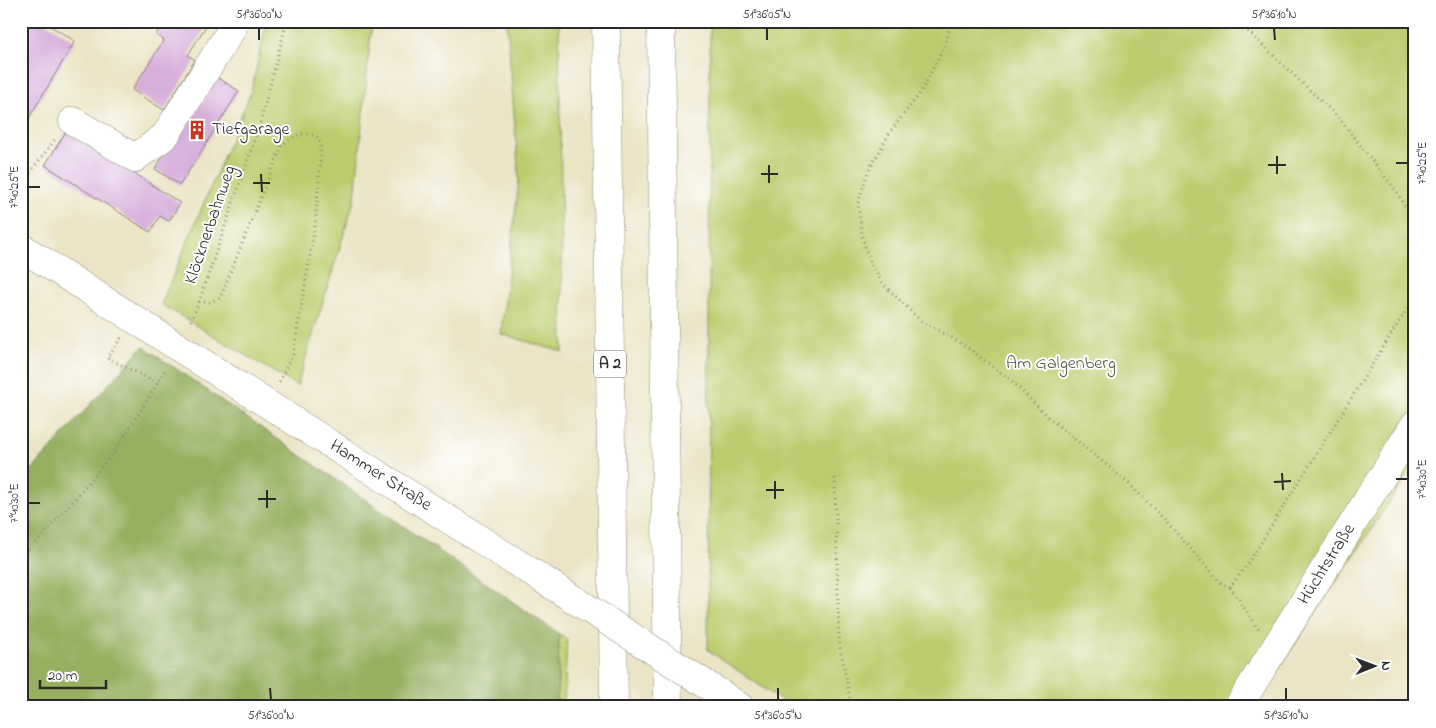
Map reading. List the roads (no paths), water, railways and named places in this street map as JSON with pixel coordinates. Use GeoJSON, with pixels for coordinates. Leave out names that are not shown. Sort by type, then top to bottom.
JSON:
{"type":"FeatureCollection","features":[{"type":"Feature","properties":{"kind":"main road"},"geometry":{"type":"LineString","coordinates":[[73,121],[135,158],[165,136],[234,21]]}},
{"type":"Feature","properties":{"kind":"main road","name":"A 2"},"geometry":{"type":"LineString","coordinates":[[606,21],[614,707]]}},
{"type":"Feature","properties":{"kind":"main road"},"geometry":{"type":"LineString","coordinates":[[661,21],[668,707]]}},
{"type":"Feature","properties":{"kind":"main road","name":"Hammer Straße"},"geometry":{"type":"LineString","coordinates":[[21,246],[731,700]]}},
{"type":"Feature","properties":{"kind":"main road","name":"Hüchtstraße"},"geometry":{"type":"LineString","coordinates":[[1238,707],[1415,424]]}},
{"type":"Feature","properties":{"kind":"place","name":"Tiefgarage"},"geometry":{"type":"Point","coordinates":[197,130]}},
{"type":"Feature","properties":{"kind":"park label","name":"Am Galgenberg"},"geometry":{"type":"Point","coordinates":[1061,364]}}]}
